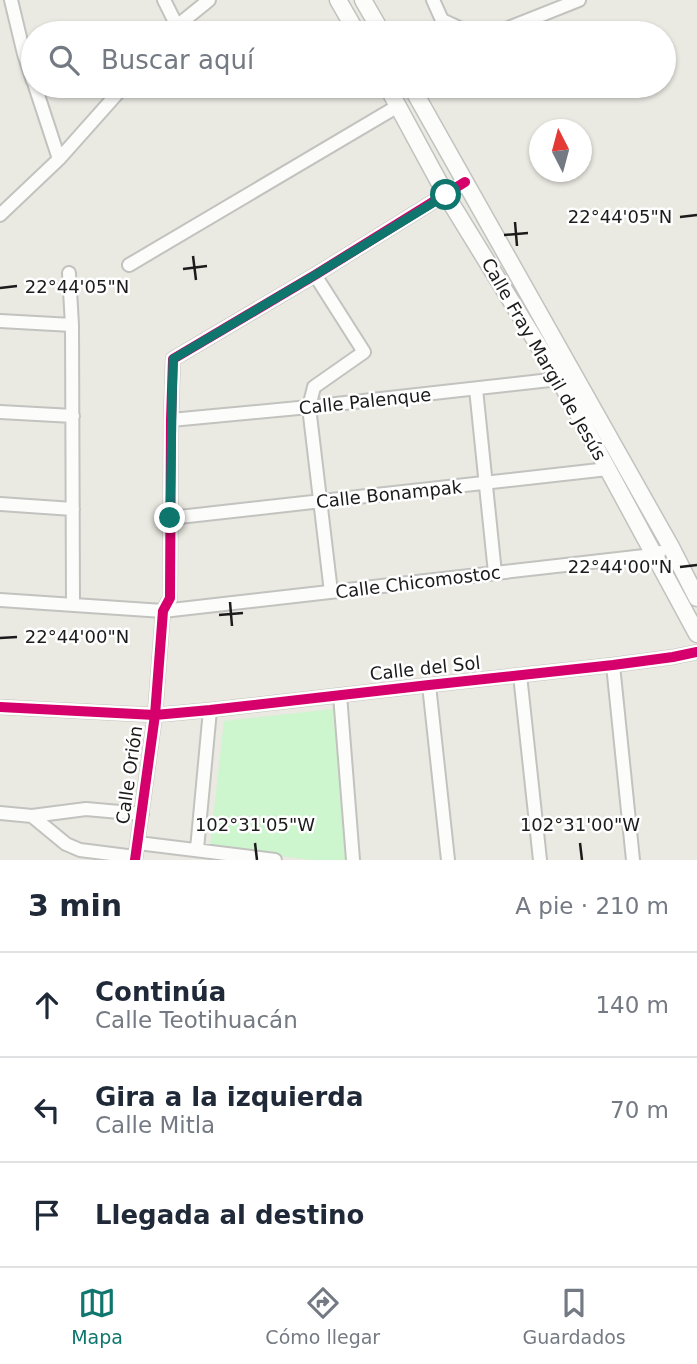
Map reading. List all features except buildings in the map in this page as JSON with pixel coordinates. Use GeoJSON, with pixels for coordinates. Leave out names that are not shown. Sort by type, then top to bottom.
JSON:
{"type":"FeatureCollection","features":[{"type":"Feature","properties":{"kind":"street"},"geometry":{"type":"LineString","coordinates":[[11,0],[21,42]]}},
{"type":"Feature","properties":{"kind":"street"},"geometry":{"type":"LineString","coordinates":[[164,0],[171,21]]}},
{"type":"Feature","properties":{"kind":"street"},"geometry":{"type":"LineString","coordinates":[[184,21],[209,0]]}},
{"type":"Feature","properties":{"kind":"street"},"geometry":{"type":"LineString","coordinates":[[338,0],[350,21]]}},
{"type":"Feature","properties":{"kind":"street"},"geometry":{"type":"LineString","coordinates":[[363,0],[375,21]]}},
{"type":"Feature","properties":{"kind":"street"},"geometry":{"type":"LineString","coordinates":[[433,0],[444,21]]}},
{"type":"Feature","properties":{"kind":"street"},"geometry":{"type":"LineString","coordinates":[[528,21],[579,0]]}},
{"type":"Feature","properties":{"kind":"street"},"geometry":{"type":"LineString","coordinates":[[39,98],[59,159]]}},
{"type":"Feature","properties":{"kind":"street"},"geometry":{"type":"LineString","coordinates":[[0,215],[59,159],[113,98]]}},
{"type":"Feature","properties":{"kind":"street","name":"Calle Fray Margil de Jesús"},"geometry":{"type":"LineString","coordinates":[[394,98],[446,195],[559,379],[697,634]]}},
{"type":"Feature","properties":{"kind":"street","name":"Calle Fray Margil de Jesús"},"geometry":{"type":"LineString","coordinates":[[418,98],[671,547],[691,575],[697,598]]}},
{"type":"Feature","properties":{"kind":"street"},"geometry":{"type":"LineString","coordinates":[[129,265],[398,106]]}},
{"type":"Feature","properties":{"kind":"street"},"geometry":{"type":"LineString","coordinates":[[331,592],[309,407],[314,387],[364,352],[315,275],[465,182]]}},
{"type":"Feature","properties":{"kind":"street"},"geometry":{"type":"LineString","coordinates":[[69,273],[72,325],[73,605]]}},
{"type":"Feature","properties":{"kind":"street","name":"Calle Orión"},"geometry":{"type":"LineString","coordinates":[[135,858],[155,715],[163,611],[170,598],[173,359],[315,275]]}},
{"type":"Feature","properties":{"kind":"street"},"geometry":{"type":"LineString","coordinates":[[0,321],[72,325]]}},
{"type":"Feature","properties":{"kind":"street","name":"Calle Palenque"},"geometry":{"type":"LineString","coordinates":[[171,420],[559,379]]}},
{"type":"Feature","properties":{"kind":"street"},"geometry":{"type":"LineString","coordinates":[[476,389],[495,573]]}},
{"type":"Feature","properties":{"kind":"street"},"geometry":{"type":"LineString","coordinates":[[0,412],[73,416]]}},
{"type":"Feature","properties":{"kind":"street","name":"Calle Bonampak"},"geometry":{"type":"LineString","coordinates":[[170,518],[608,469]]}},
{"type":"Feature","properties":{"kind":"street"},"geometry":{"type":"LineString","coordinates":[[0,503],[73,509]]}},
{"type":"Feature","properties":{"kind":"street","name":"Calle Chicomostoc"},"geometry":{"type":"LineString","coordinates":[[0,600],[163,611],[653,555],[671,547]]}},
{"type":"Feature","properties":{"kind":"street"},"geometry":{"type":"LineString","coordinates":[[670,585],[691,575]]}},
{"type":"Feature","properties":{"kind":"street","name":"Calle del Sol"},"geometry":{"type":"LineString","coordinates":[[0,707],[155,715],[613,666],[697,652]]}},
{"type":"Feature","properties":{"kind":"street"},"geometry":{"type":"LineString","coordinates":[[613,666],[634,860]]}},
{"type":"Feature","properties":{"kind":"street"},"geometry":{"type":"LineString","coordinates":[[520,675],[540,860]]}},
{"type":"Feature","properties":{"kind":"street"},"geometry":{"type":"LineString","coordinates":[[429,685],[448,860]]}},
{"type":"Feature","properties":{"kind":"street"},"geometry":{"type":"LineString","coordinates":[[340,695],[353,860]]}},
{"type":"Feature","properties":{"kind":"street"},"geometry":{"type":"LineString","coordinates":[[197,849],[209,710]]}},
{"type":"Feature","properties":{"kind":"street"},"geometry":{"type":"LineString","coordinates":[[0,813],[32,816],[86,809],[142,814]]}},
{"type":"Feature","properties":{"kind":"street"},"geometry":{"type":"LineString","coordinates":[[32,816],[66,844],[80,850],[135,858]]}},
{"type":"Feature","properties":{"kind":"street"},"geometry":{"type":"LineString","coordinates":[[138,842],[275,860]]}},
{"type":"Feature","properties":{"kind":"green space"},"geometry":{"type":"Polygon","coordinates":[[[333,709],[347,860],[310,860],[210,846],[224,721],[333,709]]]}},
{"type":"Feature","properties":{"kind":"cycle path"},"geometry":{"type":"LineString","coordinates":[[135,860],[155,715],[163,611],[170,598],[173,359],[465,182]]}},
{"type":"Feature","properties":{"kind":"cycle path"},"geometry":{"type":"LineString","coordinates":[[0,707],[155,715],[613,665],[697,652]]}},
{"type":"Feature","properties":{"kind":"route"},"geometry":{"type":"LineString","coordinates":[[170,518],[173,359],[446,195]]}}]}
